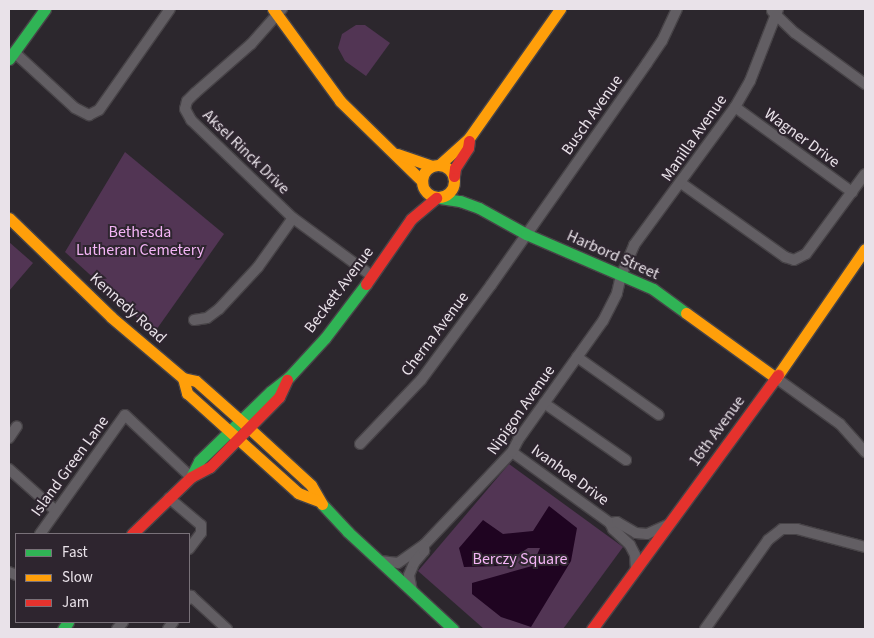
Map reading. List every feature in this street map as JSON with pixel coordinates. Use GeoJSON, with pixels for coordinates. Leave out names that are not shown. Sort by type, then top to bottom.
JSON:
{"type":"FeatureCollection","features":[{"type":"Feature","properties":{"kind":"street"},"geometry":{"type":"LineString","coordinates":[[45,9],[12,56],[75,108],[89,115],[99,110],[170,9]]}},
{"type":"Feature","properties":{"kind":"street"},"geometry":{"type":"LineString","coordinates":[[422,182],[424,172],[436,166],[469,138],[560,9]]}},
{"type":"Feature","properties":{"kind":"street","name":"Busch Avenue"},"geometry":{"type":"LineString","coordinates":[[526,234],[652,56],[662,41],[677,9]]}},
{"type":"Feature","properties":{"kind":"street"},"geometry":{"type":"LineString","coordinates":[[775,10],[795,33],[865,84]]}},
{"type":"Feature","properties":{"kind":"street","name":"Manilla Avenue"},"geometry":{"type":"LineString","coordinates":[[621,276],[634,246],[735,107],[750,81],[775,10]]}},
{"type":"Feature","properties":{"kind":"street"},"geometry":{"type":"LineString","coordinates":[[278,11],[345,106],[395,153],[422,182],[426,193],[438,198],[450,192],[454,186],[455,168],[468,148],[469,138]]}},
{"type":"Feature","properties":{"kind":"street","name":"Aksel Rinck Drive"},"geometry":{"type":"LineString","coordinates":[[278,11],[251,44],[194,93],[187,101],[185,109],[192,120],[293,218],[372,276]]}},
{"type":"Feature","properties":{"kind":"street","name":"Wagner Drive"},"geometry":{"type":"LineString","coordinates":[[735,107],[852,192]]}},
{"type":"Feature","properties":{"kind":"street"},"geometry":{"type":"LineString","coordinates":[[395,153],[450,170],[454,177]]}},
{"type":"Feature","properties":{"kind":"street"},"geometry":{"type":"LineString","coordinates":[[681,183],[785,257],[793,260],[805,255],[865,174]]}},
{"type":"Feature","properties":{"kind":"street","name":"Harbord Street"},"geometry":{"type":"LineString","coordinates":[[454,177],[461,190],[479,208]]}},
{"type":"Feature","properties":{"kind":"street","name":"Beckett Avenue"},"geometry":{"type":"LineString","coordinates":[[411,219],[422,182]]}},
{"type":"Feature","properties":{"kind":"street","name":"Harbord Street"},"geometry":{"type":"LineString","coordinates":[[438,198],[460,201],[479,208],[526,234],[653,289],[776,378]]}},
{"type":"Feature","properties":{"kind":"street","name":"Beckett Avenue"},"geometry":{"type":"LineString","coordinates":[[133,533],[191,477],[199,461],[279,398],[289,377],[325,338],[372,276],[411,219],[438,198]]}},
{"type":"Feature","properties":{"kind":"street","name":"Kennedy Road"},"geometry":{"type":"LineString","coordinates":[[9,218],[111,317],[184,378],[196,381],[311,485],[319,502],[379,561],[453,629]]}},
{"type":"Feature","properties":{"kind":"street"},"geometry":{"type":"LineString","coordinates":[[194,320],[207,318],[219,309],[258,267],[293,218]]}},
{"type":"Feature","properties":{"kind":"street","name":"Cherna Avenue"},"geometry":{"type":"LineString","coordinates":[[360,444],[421,380],[526,234]]}},
{"type":"Feature","properties":{"kind":"street","name":"16th Avenue"},"geometry":{"type":"LineString","coordinates":[[592,629],[776,378],[865,249]]}},
{"type":"Feature","properties":{"kind":"street","name":"Nipigon Avenue"},"geometry":{"type":"LineString","coordinates":[[379,561],[398,563],[424,545],[512,452],[603,321],[617,293],[621,276]]}},
{"type":"Feature","properties":{"kind":"street"},"geometry":{"type":"LineString","coordinates":[[577,357],[659,415]]}},
{"type":"Feature","properties":{"kind":"street","name":"Kennedy Road"},"geometry":{"type":"LineString","coordinates":[[184,378],[187,393],[298,493],[319,502]]}},
{"type":"Feature","properties":{"kind":"street"},"geometry":{"type":"LineString","coordinates":[[776,378],[840,424],[865,452]]}},
{"type":"Feature","properties":{"kind":"street"},"geometry":{"type":"LineString","coordinates":[[544,404],[626,460]]}},
{"type":"Feature","properties":{"kind":"street","name":"Island Green Lane"},"geometry":{"type":"LineString","coordinates":[[41,533],[125,416],[191,477]]}},
{"type":"Feature","properties":{"kind":"street"},"geometry":{"type":"LineString","coordinates":[[9,438],[17,426]]}},
{"type":"Feature","properties":{"kind":"street","name":"Ivanhoe Drive"},"geometry":{"type":"LineString","coordinates":[[512,452],[610,523],[613,529],[630,545],[635,555],[636,570]]}},
{"type":"Feature","properties":{"kind":"street"},"geometry":{"type":"LineString","coordinates":[[9,470],[56,512]]}},
{"type":"Feature","properties":{"kind":"street"},"geometry":{"type":"LineString","coordinates":[[169,498],[201,526],[201,533],[190,547]]}},
{"type":"Feature","properties":{"kind":"street","name":"Ivanhoe Drive"},"geometry":{"type":"LineString","coordinates":[[610,523],[617,522],[636,533],[647,534],[669,524]]}},
{"type":"Feature","properties":{"kind":"street"},"geometry":{"type":"LineString","coordinates":[[705,629],[768,540],[782,528],[796,529],[865,547]]}},
{"type":"Feature","properties":{"kind":"street","name":"Nipigon Avenue"},"geometry":{"type":"LineString","coordinates":[[413,592],[409,575],[414,563],[424,551],[424,545]]}},
{"type":"Feature","properties":{"kind":"street"},"geometry":{"type":"LineString","coordinates":[[190,597],[227,629]]}},
{"type":"Feature","properties":{"kind":"green space"},"geometry":{"type":"Polygon","coordinates":[[[356,25],[365,25],[390,43],[366,76],[345,61],[338,48],[342,34],[356,25]]]}},
{"type":"Feature","properties":{"kind":"green space","name":"Bethesda Lutheran Cemetery"},"geometry":{"type":"Polygon","coordinates":[[[125,152],[224,234],[154,333],[65,252],[125,152]]]}},
{"type":"Feature","properties":{"kind":"green space"},"geometry":{"type":"Polygon","coordinates":[[[9,242],[33,263],[9,291],[9,242]]]}},
{"type":"Feature","properties":{"kind":"green space","name":"Berczy Square"},"geometry":{"type":"Polygon","coordinates":[[[509,464],[623,547],[563,629],[484,629],[418,571],[509,464]]]}},
{"type":"Feature","properties":{"kind":"shaded area"},"geometry":{"type":"Polygon","coordinates":[[[549,506],[577,528],[571,561],[531,627],[501,617],[472,594],[472,583],[532,566],[540,548],[528,548],[501,566],[464,567],[459,548],[483,520],[503,534],[533,531],[549,506]]]}},
{"type":"Feature","properties":{"kind":"traffic: fast"},"geometry":{"type":"LineString","coordinates":[[9,59],[45,9]]}},
{"type":"Feature","properties":{"kind":"traffic: fast"},"geometry":{"type":"LineString","coordinates":[[440,198],[460,201],[479,208],[526,234],[653,289],[686,313]]}},
{"type":"Feature","properties":{"kind":"traffic: fast"},"geometry":{"type":"LineString","coordinates":[[191,477],[199,461],[271,391],[289,377],[325,338],[366,284]]}},
{"type":"Feature","properties":{"kind":"traffic: fast"},"geometry":{"type":"LineString","coordinates":[[322,504],[348,532],[453,629]]}},
{"type":"Feature","properties":{"kind":"traffic: fast"},"geometry":{"type":"LineString","coordinates":[[63,629],[67,623]]}},
{"type":"Feature","properties":{"kind":"traffic: slow"},"geometry":{"type":"LineString","coordinates":[[273,9],[340,101],[422,181]]}},
{"type":"Feature","properties":{"kind":"traffic: slow"},"geometry":{"type":"LineString","coordinates":[[439,165],[469,138],[560,9]]}},
{"type":"Feature","properties":{"kind":"traffic: slow"},"geometry":{"type":"LineString","coordinates":[[397,154],[432,166]]}},
{"type":"Feature","properties":{"kind":"traffic: slow"},"geometry":{"type":"LineString","coordinates":[[438,165],[450,169],[454,181],[450,193],[438,197],[426,193],[422,181],[426,169],[438,165]]}},
{"type":"Feature","properties":{"kind":"traffic: slow"},"geometry":{"type":"LineString","coordinates":[[9,218],[111,317],[183,378],[196,381],[249,428],[311,485],[322,504]]}},
{"type":"Feature","properties":{"kind":"traffic: slow"},"geometry":{"type":"LineString","coordinates":[[778,375],[865,249]]}},
{"type":"Feature","properties":{"kind":"traffic: slow"},"geometry":{"type":"LineString","coordinates":[[686,313],[776,378]]}},
{"type":"Feature","properties":{"kind":"traffic: slow"},"geometry":{"type":"LineString","coordinates":[[183,378],[187,393],[298,493],[319,501]]}},
{"type":"Feature","properties":{"kind":"traffic: jam"},"geometry":{"type":"LineString","coordinates":[[454,176],[455,168],[468,148],[469,141]]}},
{"type":"Feature","properties":{"kind":"traffic: jam"},"geometry":{"type":"LineString","coordinates":[[366,284],[411,219],[436,198]]}},
{"type":"Feature","properties":{"kind":"traffic: jam"},"geometry":{"type":"LineString","coordinates":[[592,629],[778,375]]}},
{"type":"Feature","properties":{"kind":"traffic: jam"},"geometry":{"type":"LineString","coordinates":[[133,533],[191,477],[210,467],[279,397],[287,380]]}}]}
